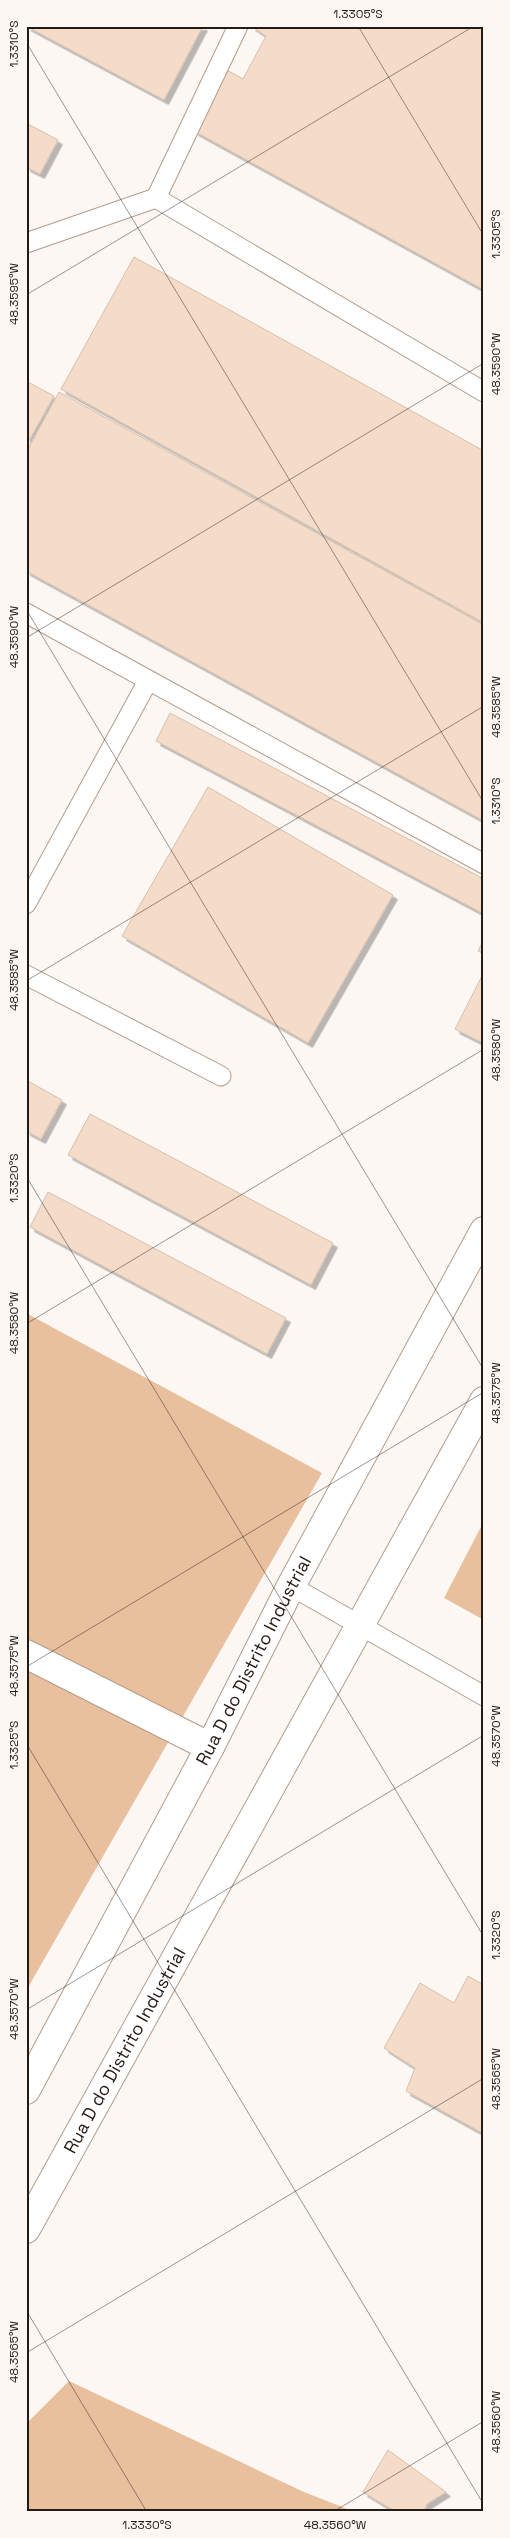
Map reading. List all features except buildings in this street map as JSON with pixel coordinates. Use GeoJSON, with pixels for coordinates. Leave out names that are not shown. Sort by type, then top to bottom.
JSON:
{"type":"FeatureCollection","features":[{"type":"Feature","properties":{"kind":"street","name":"Rua D do Distrito Industrial"},"geometry":{"type":"LineString","coordinates":[[26,2090],[210,1747],[291,1586],[484,1231]]}},
{"type":"Feature","properties":{"kind":"street","name":"Rua D do Distrito Industrial"},"geometry":{"type":"LineString","coordinates":[[26,2228],[484,1401]]}},
{"type":"Feature","properties":{"kind":"street"},"geometry":{"type":"LineString","coordinates":[[26,1654],[210,1747]]}},
{"type":"Feature","properties":{"kind":"lane"},"geometry":{"type":"LineString","coordinates":[[26,243],[156,198],[238,26]]}},
{"type":"Feature","properties":{"kind":"lane"},"geometry":{"type":"LineString","coordinates":[[156,198],[484,392]]}},
{"type":"Feature","properties":{"kind":"lane"},"geometry":{"type":"LineString","coordinates":[[26,613],[484,864]]}},
{"type":"Feature","properties":{"kind":"lane"},"geometry":{"type":"LineString","coordinates":[[26,904],[148,681]]}},
{"type":"Feature","properties":{"kind":"lane"},"geometry":{"type":"LineString","coordinates":[[26,975],[221,1076]]}},
{"type":"Feature","properties":{"kind":"lane"},"geometry":{"type":"LineString","coordinates":[[291,1586],[484,1696]]}},
{"type":"Feature","properties":{"kind":"shaded area"},"geometry":{"type":"Polygon","coordinates":[[[26,1313],[322,1473],[26,1991],[26,1313]]]}},
{"type":"Feature","properties":{"kind":"shaded area"},"geometry":{"type":"Polygon","coordinates":[[[484,1521],[484,1620],[444,1598],[484,1521]]]}},
{"type":"Feature","properties":{"kind":"shaded area"},"geometry":{"type":"Polygon","coordinates":[[[69,2381],[304,2492],[355,2512],[26,2512],[26,2424],[69,2381]]]}}]}
